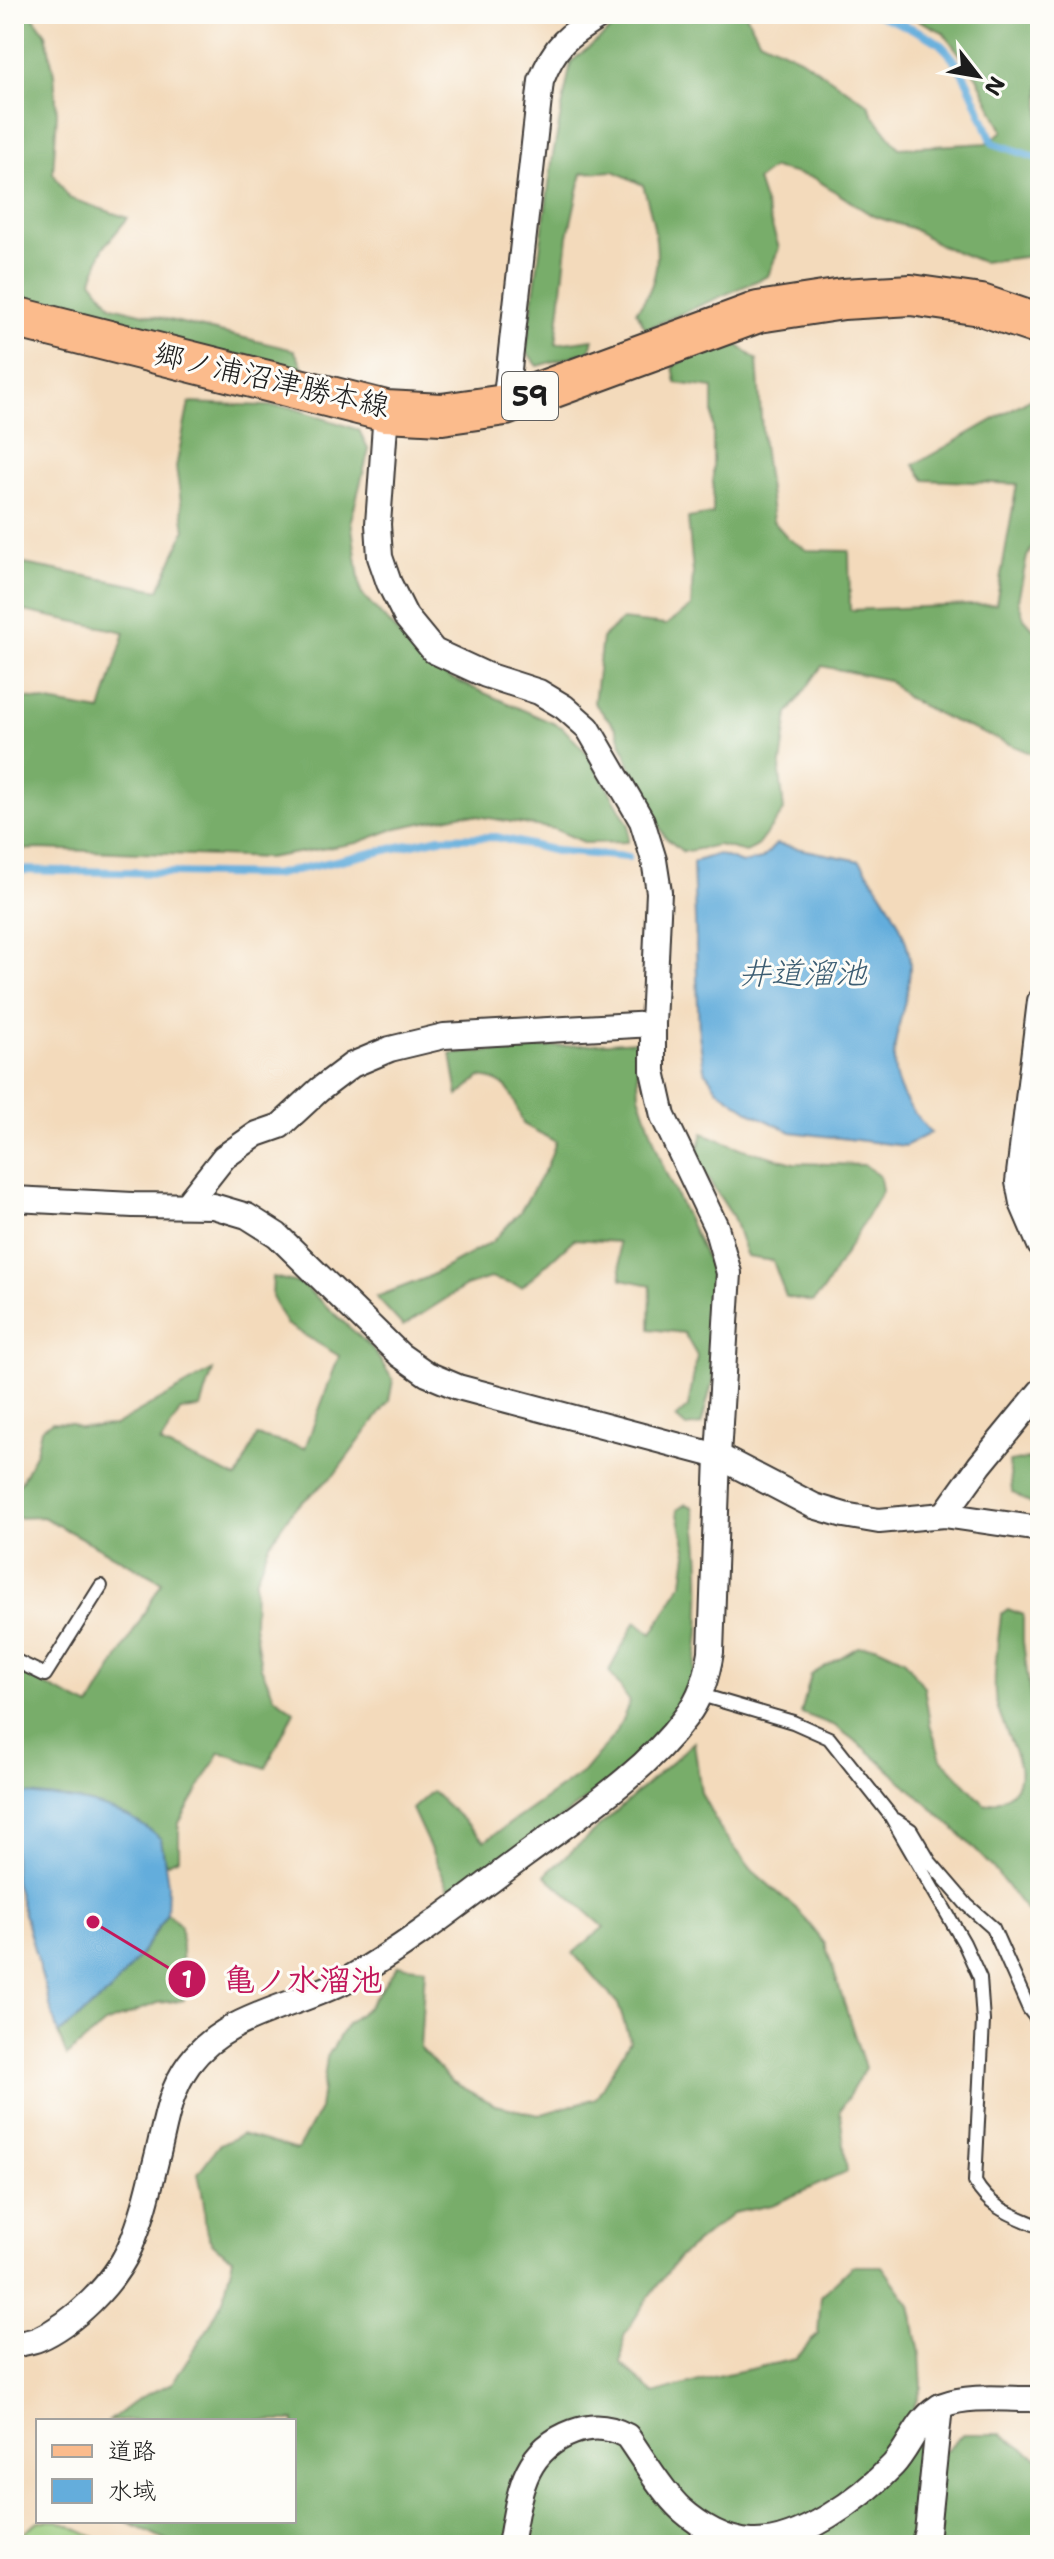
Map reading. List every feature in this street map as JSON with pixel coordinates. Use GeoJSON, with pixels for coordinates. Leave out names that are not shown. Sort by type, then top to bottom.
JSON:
{"type":"FeatureCollection","features":[{"type":"Feature","properties":{"kind":"main road","name":"郷ノ浦沼津勝本線"},"geometry":{"type":"LineString","coordinates":[[14,317],[386,411],[442,414],[505,405],[758,312],[843,299],[911,295],[981,305],[1040,325]]}},
{"type":"Feature","properties":{"kind":"street"},"geometry":{"type":"LineString","coordinates":[[505,405],[541,81],[551,55],[572,33],[603,14]]}},
{"type":"Feature","properties":{"kind":"street"},"geometry":{"type":"LineString","coordinates":[[14,2345],[37,2339],[71,2318],[89,2304],[113,2277],[129,2250],[142,2215],[175,2086],[191,2062],[218,2037],[256,2016],[343,1982],[421,1932],[604,1796],[656,1752],[684,1719],[701,1695],[711,1652],[729,1273],[716,1227],[663,1116],[653,1071],[659,892],[654,860],[642,821],[588,728],[564,707],[539,692],[486,675],[434,651],[406,617],[380,557],[378,524],[386,411]]}},
{"type":"Feature","properties":{"kind":"street"},"geometry":{"type":"LineString","coordinates":[[1040,1001],[1018,1182],[1022,1203],[1040,1245]]}},
{"type":"Feature","properties":{"kind":"street"},"geometry":{"type":"LineString","coordinates":[[187,1204],[224,1157],[257,1134],[280,1126],[352,1065],[390,1049],[444,1036],[653,1024]]}},
{"type":"Feature","properties":{"kind":"street"},"geometry":{"type":"LineString","coordinates":[[14,1199],[133,1205],[187,1204],[213,1206],[247,1216],[277,1235],[400,1355],[427,1374],[458,1387],[718,1456],[814,1506],[844,1515],[879,1521],[944,1515],[1040,1529]]}},
{"type":"Feature","properties":{"kind":"street"},"geometry":{"type":"LineString","coordinates":[[944,1515],[1040,1392]]}},
{"type":"Feature","properties":{"kind":"street"},"geometry":{"type":"LineString","coordinates":[[510,2545],[521,2491],[533,2458],[553,2439],[587,2427],[615,2429],[627,2436],[680,2508],[722,2536],[752,2542],[779,2538],[812,2526],[854,2500],[895,2464],[921,2424],[940,2406],[961,2399],[1040,2399]]}},
{"type":"Feature","properties":{"kind":"street"},"geometry":{"type":"LineString","coordinates":[[923,2545],[940,2406]]}},
{"type":"Feature","properties":{"kind":"lane"},"geometry":{"type":"LineString","coordinates":[[14,1660],[45,1675],[101,1586]]}},
{"type":"Feature","properties":{"kind":"lane"},"geometry":{"type":"LineString","coordinates":[[701,1695],[793,1722],[829,1738],[890,1815],[964,1943],[980,1978],[983,2021],[975,2182],[984,2198],[997,2208],[1040,2227]]}},
{"type":"Feature","properties":{"kind":"lane"},"geometry":{"type":"LineString","coordinates":[[890,1815],[911,1830],[930,1862],[967,1905],[993,1928],[1029,2009],[1040,2023]]}},
{"type":"Feature","properties":{"kind":"green space"},"geometry":{"type":"Polygon","coordinates":[[[14,14],[31,14],[46,34],[54,74],[57,113],[53,173],[69,198],[128,218],[103,248],[92,280],[112,306],[294,350],[304,369],[284,374],[14,302],[14,14]]]}},
{"type":"Feature","properties":{"kind":"green space"},"geometry":{"type":"Polygon","coordinates":[[[630,14],[746,14],[759,39],[800,58],[868,104],[899,148],[987,143],[1003,131],[977,77],[943,32],[906,14],[1040,14],[1040,255],[982,262],[942,246],[911,228],[873,216],[814,178],[773,168],[757,180],[779,248],[768,276],[646,329],[636,311],[653,282],[657,251],[643,185],[614,171],[582,173],[568,236],[556,344],[593,339],[590,351],[538,366],[526,351],[553,155],[571,62],[630,14]]]}},
{"type":"Feature","properties":{"kind":"green space"},"geometry":{"type":"Polygon","coordinates":[[[735,343],[757,360],[763,445],[773,521],[789,539],[807,550],[849,551],[850,610],[996,604],[1017,484],[925,480],[914,465],[1040,393],[1040,532],[1027,557],[1018,600],[1024,618],[1040,636],[1040,757],[946,718],[907,698],[888,680],[822,666],[788,714],[780,772],[784,811],[756,847],[746,852],[718,845],[683,852],[665,837],[637,783],[616,728],[594,703],[602,638],[622,620],[666,625],[691,607],[693,573],[688,518],[713,514],[713,388],[676,383],[673,366],[707,348],[735,343]]]}},
{"type":"Feature","properties":{"kind":"green space"},"geometry":{"type":"Polygon","coordinates":[[[189,403],[290,407],[359,430],[369,450],[351,520],[361,593],[422,659],[448,677],[562,727],[588,754],[629,825],[628,842],[586,843],[554,829],[464,814],[397,828],[357,843],[267,858],[14,850],[14,696],[101,711],[125,632],[14,609],[14,562],[159,590],[185,530],[176,467],[189,403]]]}},
{"type":"Feature","properties":{"kind":"green space"},"geometry":{"type":"Polygon","coordinates":[[[636,1041],[639,1095],[664,1169],[709,1264],[714,1308],[713,1380],[701,1425],[686,1427],[676,1418],[688,1407],[697,1356],[684,1333],[650,1329],[651,1285],[622,1279],[618,1242],[574,1239],[522,1287],[490,1278],[466,1286],[403,1326],[376,1297],[426,1278],[492,1242],[520,1212],[547,1166],[556,1142],[523,1124],[510,1092],[499,1082],[480,1077],[458,1096],[451,1054],[636,1041]]]}},
{"type":"Feature","properties":{"kind":"green space"},"geometry":{"type":"Polygon","coordinates":[[[703,1133],[743,1149],[794,1163],[865,1165],[880,1177],[882,1191],[823,1291],[812,1302],[786,1297],[773,1261],[747,1257],[733,1217],[695,1159],[703,1133]]]}},
{"type":"Feature","properties":{"kind":"green space"},"geometry":{"type":"Polygon","coordinates":[[[273,1277],[302,1284],[373,1349],[393,1380],[389,1401],[334,1475],[293,1510],[270,1543],[255,1581],[254,1625],[261,1667],[274,1696],[294,1711],[266,1768],[220,1752],[179,1823],[179,1858],[165,1864],[161,1839],[92,1803],[14,1793],[14,1670],[90,1707],[162,1582],[43,1517],[14,1518],[14,1485],[21,1482],[36,1452],[41,1429],[52,1422],[70,1423],[79,1428],[114,1426],[213,1370],[201,1408],[181,1410],[160,1444],[237,1478],[257,1436],[305,1448],[339,1356],[286,1324],[272,1297],[273,1277]]]}},
{"type":"Feature","properties":{"kind":"green space"},"geometry":{"type":"Polygon","coordinates":[[[1040,1457],[1040,1510],[1012,1492],[1009,1462],[1040,1457]]]}},
{"type":"Feature","properties":{"kind":"green space"},"geometry":{"type":"Polygon","coordinates":[[[686,1504],[693,1507],[696,1526],[700,1602],[697,1654],[684,1701],[632,1762],[603,1787],[517,1849],[449,1889],[412,1809],[432,1791],[485,1841],[583,1772],[616,1733],[630,1702],[609,1671],[636,1621],[652,1634],[683,1582],[687,1553],[677,1510],[686,1504]]]}},
{"type":"Feature","properties":{"kind":"green space"},"geometry":{"type":"Polygon","coordinates":[[[1008,1609],[1023,1615],[1023,1642],[1040,1767],[1040,1912],[1027,1912],[993,1868],[955,1829],[866,1749],[835,1726],[801,1713],[811,1675],[858,1647],[876,1646],[904,1659],[924,1687],[930,1724],[941,1758],[985,1805],[1005,1797],[1016,1786],[1020,1774],[995,1694],[1001,1614],[1008,1609]]]}},
{"type":"Feature","properties":{"kind":"green space"},"geometry":{"type":"Polygon","coordinates":[[[694,1742],[701,1793],[722,1832],[753,1871],[799,1911],[825,1944],[865,2068],[840,2111],[847,2172],[772,2205],[733,2213],[679,2257],[624,2335],[621,2363],[654,2394],[796,2359],[818,2333],[821,2296],[852,2266],[882,2266],[910,2305],[920,2353],[922,2387],[908,2422],[924,2449],[945,2451],[963,2434],[1001,2434],[1040,2460],[1040,2545],[174,2545],[129,2523],[296,2523],[296,2419],[112,2419],[139,2398],[172,2383],[223,2300],[233,2258],[208,2237],[198,2173],[218,2146],[242,2134],[297,2150],[320,2109],[327,2057],[347,2024],[368,2007],[398,1965],[425,1968],[420,2048],[451,2081],[495,2105],[539,2115],[596,2098],[630,2041],[618,2004],[573,1953],[604,1927],[545,1875],[694,1742]]]}},
{"type":"Feature","properties":{"kind":"green space"},"geometry":{"type":"Polygon","coordinates":[[[167,1913],[181,1926],[184,2000],[157,2003],[105,2024],[67,2056],[58,2034],[119,1979],[167,1913]]]}},
{"type":"Feature","properties":{"kind":"green space"},"geometry":{"type":"Polygon","coordinates":[[[36,2523],[63,2523],[111,2545],[14,2545],[14,2540],[36,2523]]]}},
{"type":"Feature","properties":{"kind":"water","name":"井道溜池"},"geometry":{"type":"Polygon","coordinates":[[[776,844],[860,861],[901,929],[910,968],[895,1047],[896,1076],[907,1103],[931,1133],[905,1146],[791,1132],[753,1114],[717,1089],[704,1069],[699,1035],[693,862],[718,854],[742,863],[762,859],[776,844]]]}},
{"type":"Feature","properties":{"kind":"water"},"geometry":{"type":"Polygon","coordinates":[[[14,1793],[73,1800],[110,1809],[144,1826],[161,1839],[168,1884],[167,1913],[141,1954],[111,1991],[58,2034],[14,1878],[14,1793]]]}},
{"type":"Feature","properties":{"kind":"waterway"},"geometry":{"type":"LineString","coordinates":[[877,14],[919,31],[940,44],[965,77],[993,143],[1040,159]]}},
{"type":"Feature","properties":{"kind":"waterway"},"geometry":{"type":"LineString","coordinates":[[14,870],[273,875],[440,838],[496,837],[556,851],[628,857]]}},
{"type":"Feature","properties":{"kind":"place","name":"亀ノ水溜池"},"geometry":{"type":"Point","coordinates":[93,1922]}}]}
